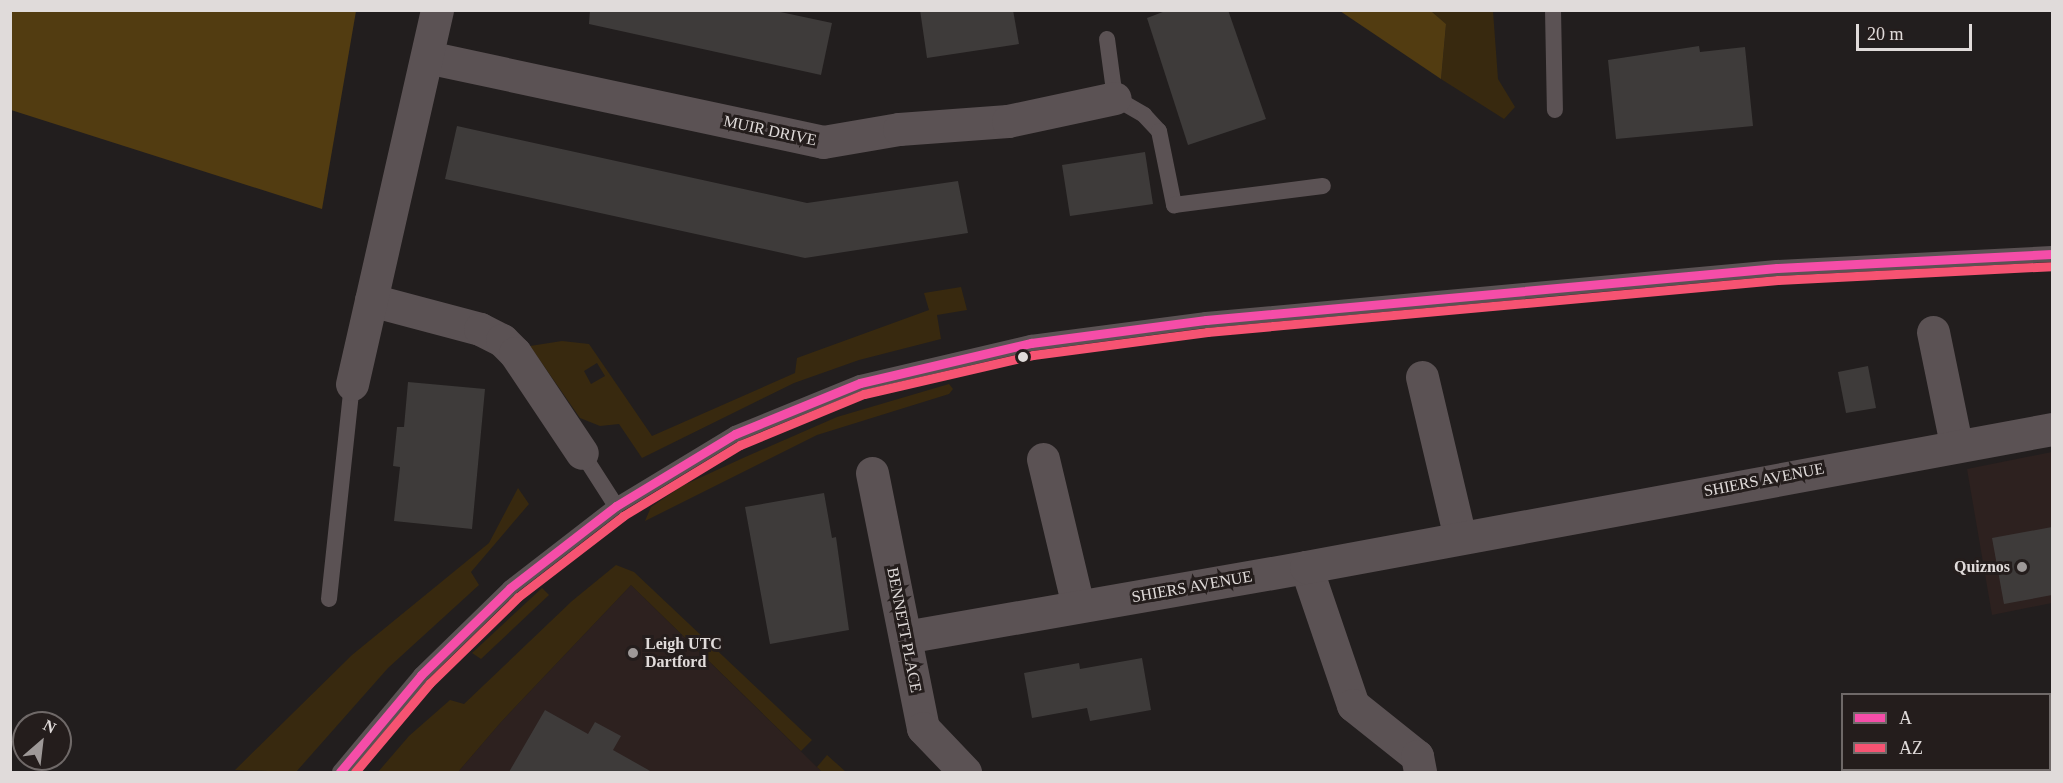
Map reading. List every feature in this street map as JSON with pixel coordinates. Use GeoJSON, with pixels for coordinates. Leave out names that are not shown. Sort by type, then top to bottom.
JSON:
{"type":"FeatureCollection","features":[{"type":"Feature","properties":{"kind":"street"},"geometry":{"type":"LineString","coordinates":[[352,384],[437,10]]}},
{"type":"Feature","properties":{"kind":"street","name":"MUIR DRIVE"},"geometry":{"type":"LineString","coordinates":[[427,57],[823,142],[899,129],[1008,121],[1115,98]]}},
{"type":"Feature","properties":{"kind":"street"},"geometry":{"type":"LineString","coordinates":[[371,300],[480,329],[502,340],[515,353],[582,453]]}},
{"type":"Feature","properties":{"kind":"street"},"geometry":{"type":"LineString","coordinates":[[1933,332],[1956,444]]}},
{"type":"Feature","properties":{"kind":"street"},"geometry":{"type":"LineString","coordinates":[[1422,377],[1460,538]]}},
{"type":"Feature","properties":{"kind":"street","name":"SHIERS AVENUE"},"geometry":{"type":"LineString","coordinates":[[905,637],[1306,567],[1956,444],[2052,429]]}},
{"type":"Feature","properties":{"kind":"street"},"geometry":{"type":"LineString","coordinates":[[1043,459],[1078,606]]}},
{"type":"Feature","properties":{"kind":"street","name":"BENNETT PLACE"},"geometry":{"type":"LineString","coordinates":[[872,473],[923,728],[965,772]]}},
{"type":"Feature","properties":{"kind":"street"},"geometry":{"type":"LineString","coordinates":[[1306,567],[1353,705],[1417,756],[1420,772]]}},
{"type":"Feature","properties":{"kind":"lane"},"geometry":{"type":"LineString","coordinates":[[1553,10],[1555,110]]}},
{"type":"Feature","properties":{"kind":"lane"},"geometry":{"type":"LineString","coordinates":[[1107,39],[1115,98],[1144,115],[1158,131],[1174,205],[1323,186]]}},
{"type":"Feature","properties":{"kind":"lane"},"geometry":{"type":"LineString","coordinates":[[340,772],[421,675],[510,588],[616,506],[735,434],[860,383],[1031,343],[1206,320],[1777,267],[2052,254]]}},
{"type":"Feature","properties":{"kind":"lane"},"geometry":{"type":"LineString","coordinates":[[329,599],[352,384]]}},
{"type":"Feature","properties":{"kind":"lane"},"geometry":{"type":"LineString","coordinates":[[582,453],[616,506]]}},
{"type":"Feature","properties":{"kind":"shaded area"},"geometry":{"type":"Polygon","coordinates":[[[11,10],[356,11],[322,209],[11,110],[11,10]]]}},
{"type":"Feature","properties":{"kind":"shaded area"},"geometry":{"type":"Polygon","coordinates":[[[1340,11],[1431,11],[1446,24],[1441,79],[1340,11]]]}},
{"type":"Feature","properties":{"kind":"shaded area"},"geometry":{"type":"Polygon","coordinates":[[[1431,11],[1493,11],[1498,79],[1515,107],[1504,119],[1441,79],[1446,24],[1431,11]]]}},
{"type":"Feature","properties":{"kind":"shaded area"},"geometry":{"type":"Polygon","coordinates":[[[961,287],[967,310],[937,315],[941,339],[859,360],[794,383],[642,458],[619,424],[600,426],[580,418],[530,346],[562,341],[589,344],[652,436],[795,373],[797,358],[929,310],[924,293],[961,287]],[[597,363],[584,371],[591,384],[605,376],[597,363]]]}},
{"type":"Feature","properties":{"kind":"shaded area"},"geometry":{"type":"Polygon","coordinates":[[[949,384],[953,389],[949,394],[817,435],[645,521],[651,507],[682,486],[743,458],[837,417],[949,384]]]}},
{"type":"Feature","properties":{"kind":"shaded area"},"geometry":{"type":"Polygon","coordinates":[[[2052,452],[2052,603],[1992,615],[1967,469],[2052,452]]]}},
{"type":"Feature","properties":{"kind":"shaded area"},"geometry":{"type":"Polygon","coordinates":[[[518,488],[529,504],[471,572],[479,585],[388,668],[296,772],[235,770],[352,655],[489,543],[518,488]]]}},
{"type":"Feature","properties":{"kind":"shaded area"},"geometry":{"type":"Polygon","coordinates":[[[616,565],[634,572],[812,740],[801,751],[631,585],[501,722],[458,772],[378,772],[409,736],[450,700],[464,704],[572,601],[616,565]]]}},
{"type":"Feature","properties":{"kind":"shaded area","name":"Leigh UTC Dartford"},"geometry":{"type":"Polygon","coordinates":[[[631,585],[822,772],[458,772],[501,722],[631,585]]]}},
{"type":"Feature","properties":{"kind":"shaded area"},"geometry":{"type":"Polygon","coordinates":[[[542,588],[549,595],[481,659],[472,653],[542,588]]]}},
{"type":"Feature","properties":{"kind":"shaded area"},"geometry":{"type":"Polygon","coordinates":[[[827,755],[846,772],[822,772],[817,767],[827,755]]]}},
{"type":"Feature","properties":{"kind":"building"},"geometry":{"type":"Polygon","coordinates":[[[590,10],[771,10],[832,23],[821,75],[589,24],[590,10]]]}},
{"type":"Feature","properties":{"kind":"building"},"geometry":{"type":"Polygon","coordinates":[[[920,10],[1013,10],[1019,44],[927,58],[920,10]]]}},
{"type":"Feature","properties":{"kind":"building"},"geometry":{"type":"Polygon","coordinates":[[[1168,10],[1228,10],[1266,119],[1188,145],[1147,18],[1168,10]]]}},
{"type":"Feature","properties":{"kind":"building"},"geometry":{"type":"Polygon","coordinates":[[[1699,46],[1700,52],[1745,47],[1753,126],[1616,139],[1608,60],[1699,46]]]}},
{"type":"Feature","properties":{"kind":"building"},"geometry":{"type":"Polygon","coordinates":[[[457,126],[807,203],[958,181],[968,233],[805,258],[445,179],[457,126]]]}},
{"type":"Feature","properties":{"kind":"building"},"geometry":{"type":"Polygon","coordinates":[[[1145,152],[1153,204],[1070,216],[1062,165],[1145,152]]]}},
{"type":"Feature","properties":{"kind":"building"},"geometry":{"type":"Polygon","coordinates":[[[1868,366],[1876,408],[1846,413],[1838,372],[1868,366]]]}},
{"type":"Feature","properties":{"kind":"building"},"geometry":{"type":"Polygon","coordinates":[[[408,382],[485,389],[472,529],[394,521],[400,467],[393,466],[397,427],[404,427],[408,382]]]}},
{"type":"Feature","properties":{"kind":"building"},"geometry":{"type":"Polygon","coordinates":[[[824,493],[832,538],[836,537],[849,630],[770,644],[745,507],[824,493]]]}},
{"type":"Feature","properties":{"kind":"building"},"geometry":{"type":"Polygon","coordinates":[[[2052,527],[2052,595],[2004,604],[1992,538],[2052,527]]]}},
{"type":"Feature","properties":{"kind":"building"},"geometry":{"type":"Polygon","coordinates":[[[1142,658],[1151,710],[1090,721],[1087,708],[1032,718],[1024,673],[1079,663],[1080,669],[1142,658]]]}},
{"type":"Feature","properties":{"kind":"building"},"geometry":{"type":"Polygon","coordinates":[[[545,710],[588,734],[595,722],[621,736],[613,750],[652,772],[509,772],[545,710]]]}},
{"type":"Feature","properties":{"kind":"transit line","name":"A"},"geometry":{"type":"LineString","coordinates":[[340,772],[421,675],[510,588],[616,506],[735,434],[860,383],[1031,343],[1206,320],[1777,268],[2052,254]]}},
{"type":"Feature","properties":{"kind":"transit line","name":"AZ"},"geometry":{"type":"LineString","coordinates":[[355,772],[430,683],[518,597],[623,516],[740,445],[864,394],[1033,355],[1207,332],[1778,280],[2052,266]]}},
{"type":"Feature","properties":{"kind":"place","name":"Quiznos"},"geometry":{"type":"Point","coordinates":[2022,567]}},
{"type":"Feature","properties":{"kind":"place","name":"Leigh UTC Dartford"},"geometry":{"type":"Point","coordinates":[633,653]}}]}
